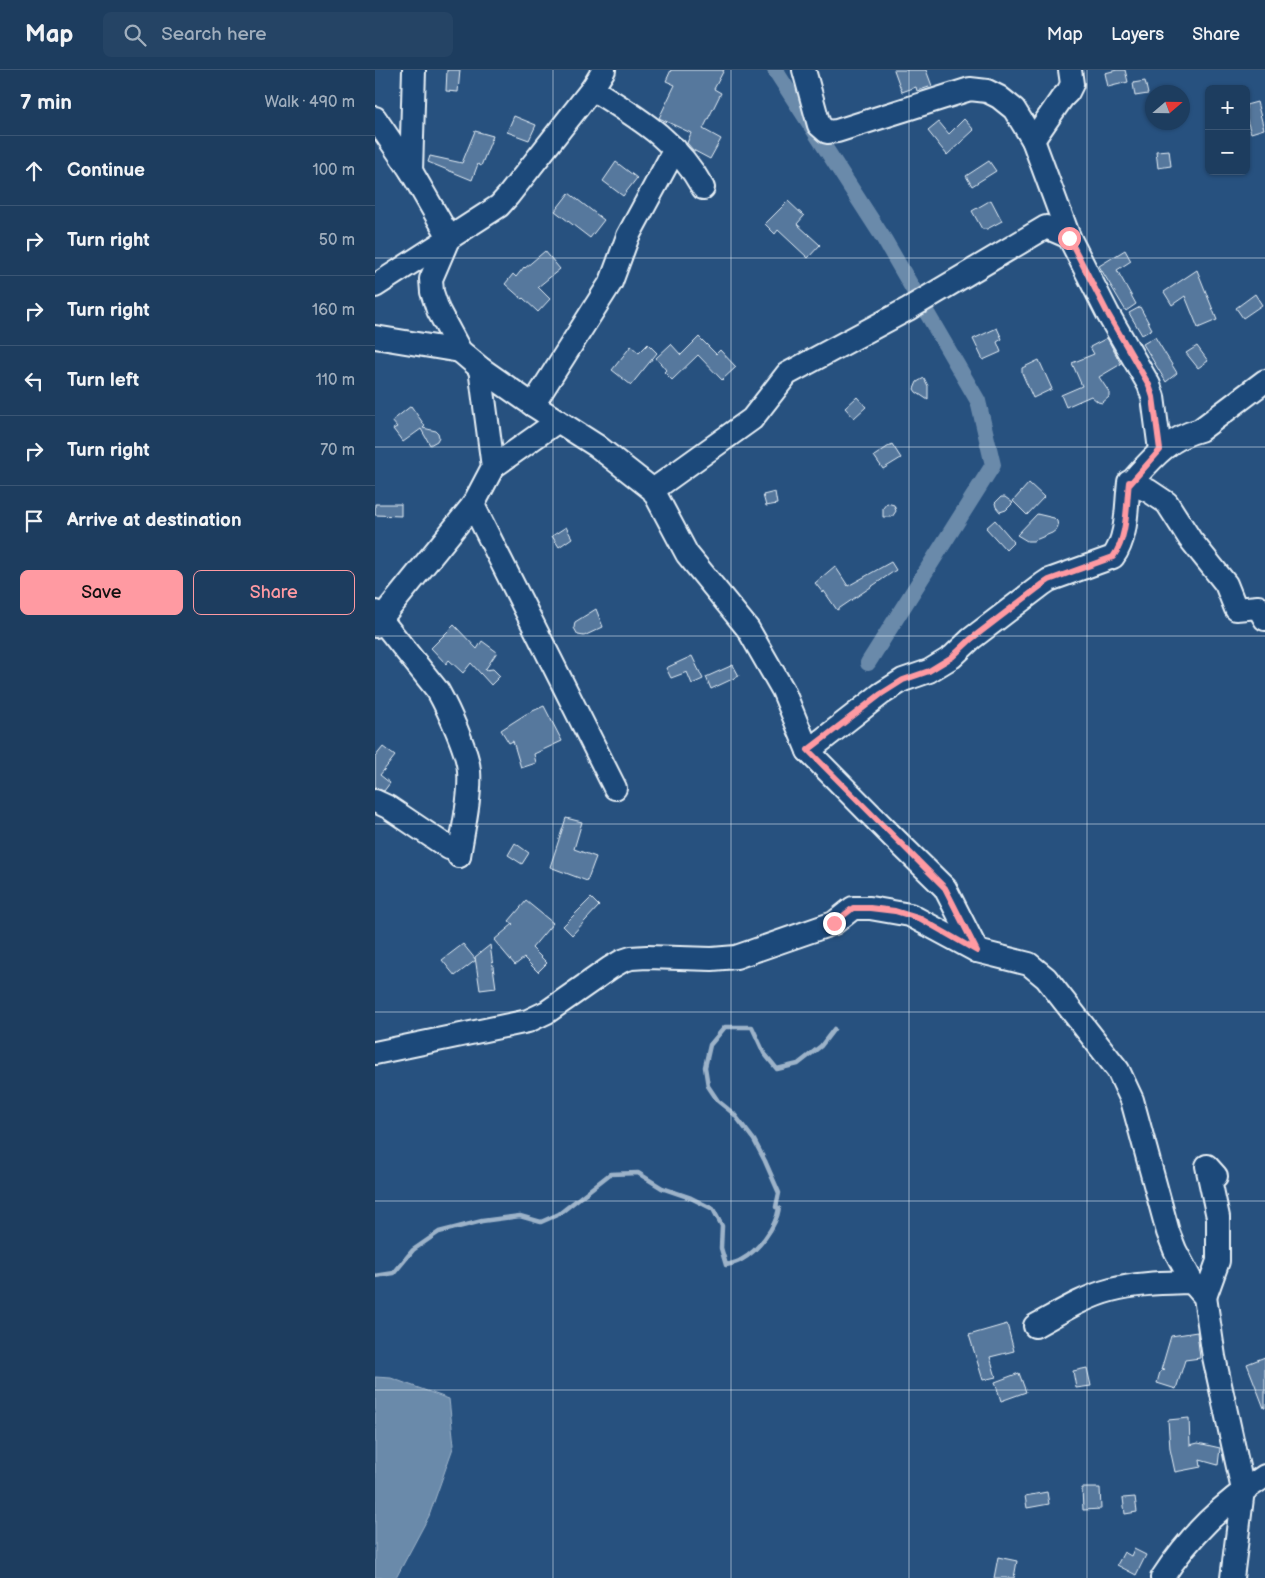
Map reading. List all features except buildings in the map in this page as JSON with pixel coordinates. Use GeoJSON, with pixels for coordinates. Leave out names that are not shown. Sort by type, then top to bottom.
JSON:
{"type":"FeatureCollection","features":[{"type":"Feature","properties":{"kind":"street"},"geometry":{"type":"LineString","coordinates":[[411,170],[414,70]]}},
{"type":"Feature","properties":{"kind":"street"},"geometry":{"type":"LineString","coordinates":[[375,286],[499,206],[592,89],[604,70]]}},
{"type":"Feature","properties":{"kind":"street"},"geometry":{"type":"LineString","coordinates":[[804,70],[819,125],[827,132],[837,131],[970,89],[987,91],[1014,109],[1033,140],[1069,238],[1108,314],[1149,385],[1153,397],[1160,450]]}},
{"type":"Feature","properties":{"kind":"street"},"geometry":{"type":"LineString","coordinates":[[1033,140],[1068,92],[1072,84],[1070,70]]}},
{"type":"Feature","properties":{"kind":"street"},"geometry":{"type":"LineString","coordinates":[[592,89],[651,127],[675,149],[693,170],[703,188]]}},
{"type":"Feature","properties":{"kind":"street"},"geometry":{"type":"LineString","coordinates":[[375,118],[411,170],[449,237]]}},
{"type":"Feature","properties":{"kind":"street"},"geometry":{"type":"LineString","coordinates":[[533,406],[611,282],[628,236],[675,149]]}},
{"type":"Feature","properties":{"kind":"street"},"geometry":{"type":"LineString","coordinates":[[653,490],[752,419],[787,374],[909,309],[1046,227],[1069,238]]}},
{"type":"Feature","properties":{"kind":"street"},"geometry":{"type":"LineString","coordinates":[[449,237],[431,279],[432,292],[438,310],[461,351],[480,368],[533,406],[609,454],[653,490],[687,554],[748,629],[783,690],[808,750],[945,888],[977,951]]}},
{"type":"Feature","properties":{"kind":"street"},"geometry":{"type":"LineString","coordinates":[[375,337],[461,351]]}},
{"type":"Feature","properties":{"kind":"street"},"geometry":{"type":"LineString","coordinates":[[480,368],[493,467]]}},
{"type":"Feature","properties":{"kind":"street"},"geometry":{"type":"LineString","coordinates":[[808,750],[881,694],[903,680],[929,671],[952,657],[985,627],[1049,580],[1113,557],[1119,549],[1122,539],[1129,482],[1130,484],[1160,450],[1190,432],[1200,430],[1265,381]]}},
{"type":"Feature","properties":{"kind":"street"},"geometry":{"type":"LineString","coordinates":[[375,801],[388,807],[449,848],[459,847],[459,856],[469,786],[468,759],[439,691],[377,619],[473,505],[493,467],[558,421]]}},
{"type":"Feature","properties":{"kind":"street"},"geometry":{"type":"LineString","coordinates":[[1130,484],[1149,491],[1167,503],[1190,539],[1226,584],[1236,609],[1258,607],[1265,619]]}},
{"type":"Feature","properties":{"kind":"street"},"geometry":{"type":"LineString","coordinates":[[473,505],[615,788]]}},
{"type":"Feature","properties":{"kind":"street"},"geometry":{"type":"LineString","coordinates":[[375,1053],[528,1021],[547,1012],[609,968],[631,958],[712,959],[736,956],[834,923],[853,908],[870,908],[910,915],[977,951],[1029,964],[1046,978],[1118,1070],[1132,1100],[1168,1232],[1175,1250],[1198,1290],[1243,1490],[1232,1578]]}},
{"type":"Feature","properties":{"kind":"street"},"geometry":{"type":"LineString","coordinates":[[1198,1290],[1219,1261],[1218,1217],[1207,1166],[1216,1176]]}},
{"type":"Feature","properties":{"kind":"street"},"geometry":{"type":"LineString","coordinates":[[1035,1326],[1090,1297],[1111,1290],[1147,1284],[1198,1290]]}},
{"type":"Feature","properties":{"kind":"street"},"geometry":{"type":"LineString","coordinates":[[1162,1578],[1176,1556],[1203,1524],[1243,1490],[1265,1476]]}},
{"type":"Feature","properties":{"kind":"water"},"geometry":{"type":"Polygon","coordinates":[[[375,1377],[391,1378],[449,1399],[454,1445],[429,1516],[396,1578],[375,1578],[375,1377]]]}},
{"type":"Feature","properties":{"kind":"waterway"},"geometry":{"type":"LineString","coordinates":[[775,70],[884,239],[978,401],[993,465],[868,663]]}},
{"type":"Feature","properties":{"kind":"waterway"},"geometry":{"type":"LineString","coordinates":[[375,1276],[394,1273],[413,1250],[439,1232],[482,1221],[520,1216],[541,1222],[559,1214],[610,1174],[638,1173],[662,1188],[691,1198],[713,1209],[722,1226],[721,1248],[726,1265],[739,1261],[754,1251],[770,1230],[779,1208],[776,1207],[779,1193],[754,1140],[734,1114],[718,1101],[708,1086],[705,1067],[710,1045],[725,1027],[752,1027],[764,1053],[777,1069],[798,1064],[821,1046],[834,1029]]}},
{"type":"Feature","properties":{"kind":"route"},"geometry":{"type":"LineString","coordinates":[[834,923],[853,908],[895,911],[921,919],[977,951],[945,888],[808,750],[881,694],[903,680],[929,671],[952,657],[971,639],[1049,580],[1113,557],[1119,549],[1122,539],[1129,482],[1130,484],[1160,450],[1155,408],[1149,385],[1108,314],[1069,238]]}}]}
